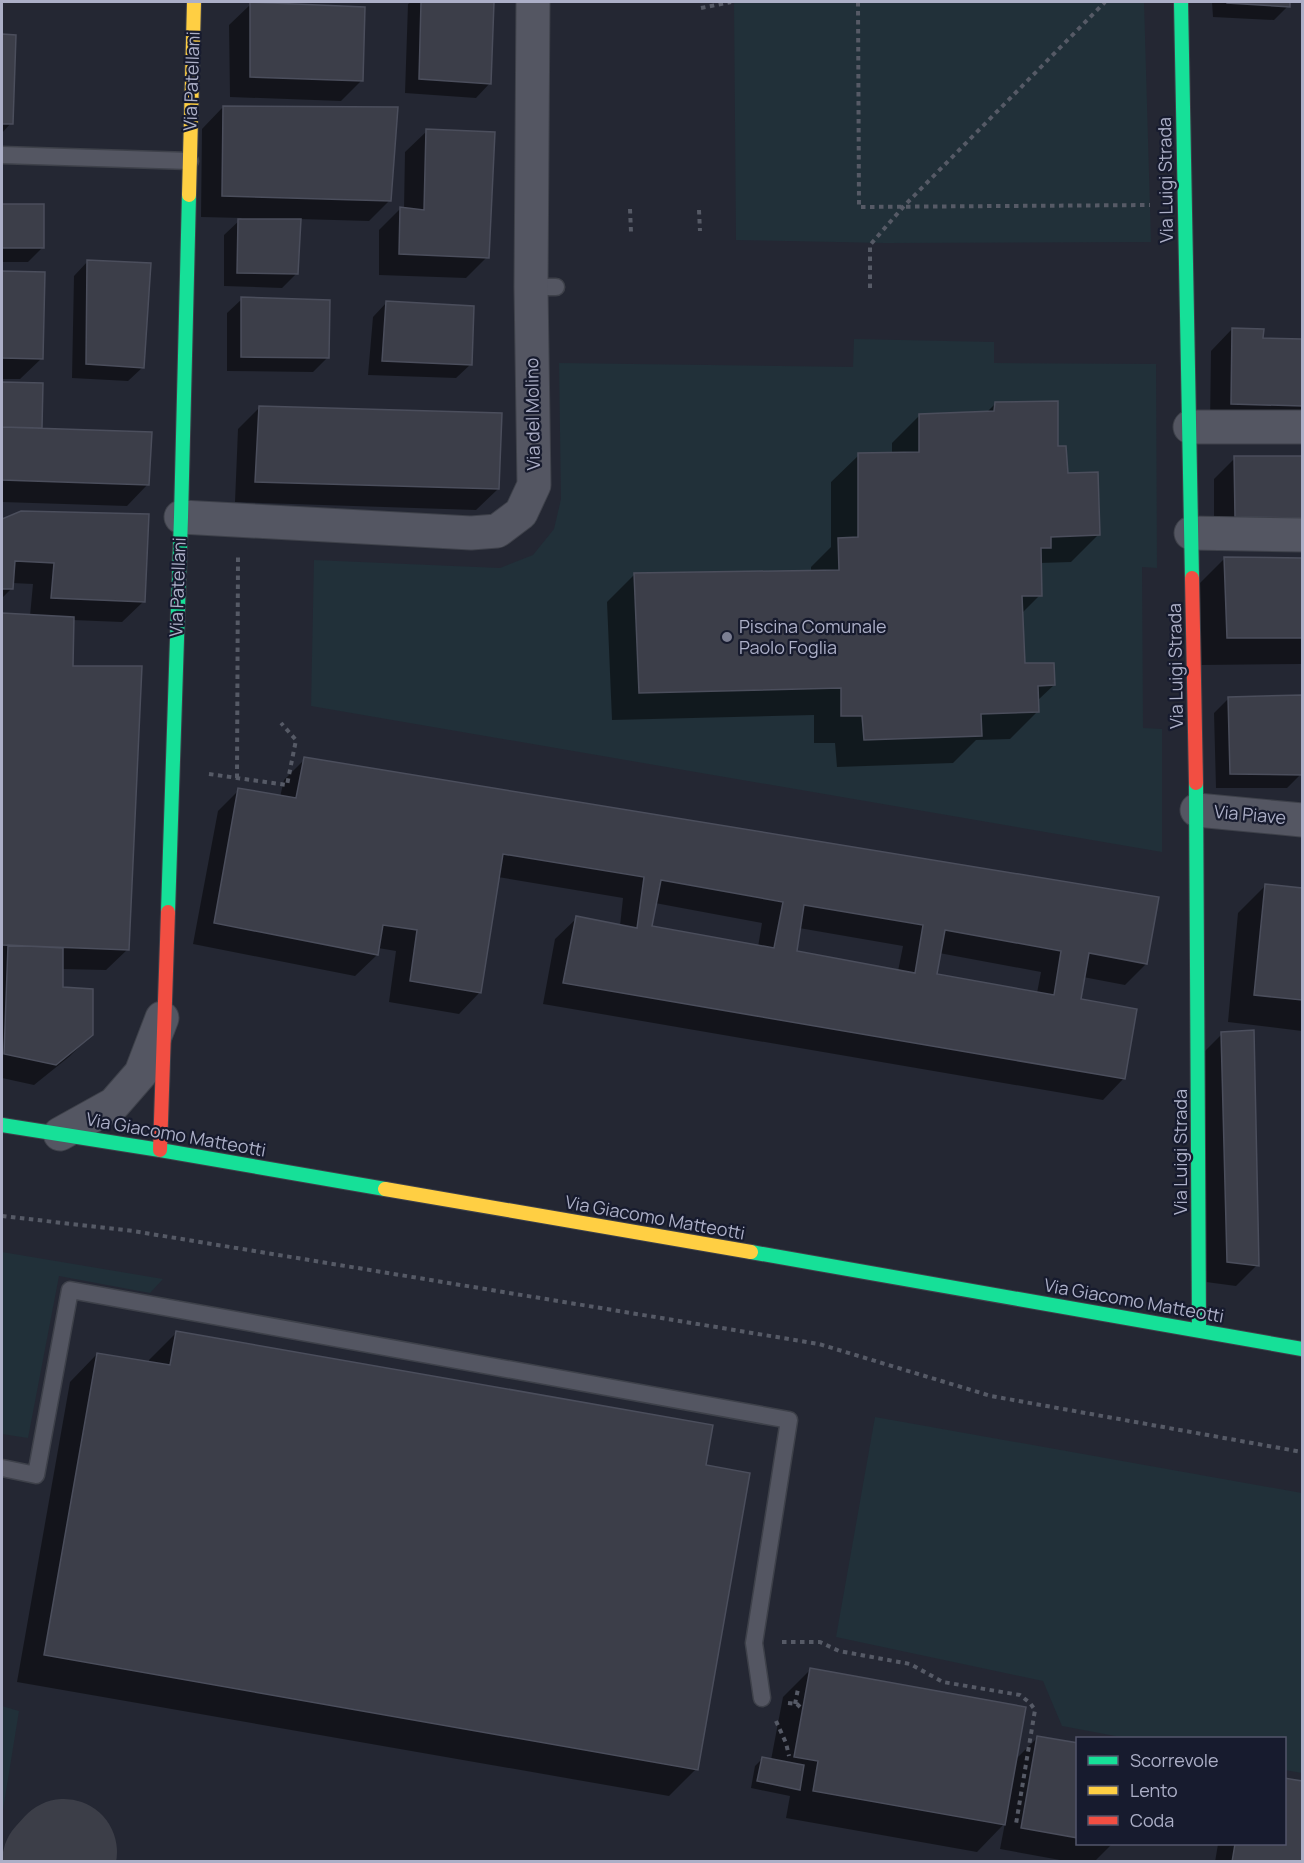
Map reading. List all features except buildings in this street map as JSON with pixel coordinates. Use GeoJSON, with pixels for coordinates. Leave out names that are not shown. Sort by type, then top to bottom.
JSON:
{"type":"FeatureCollection","features":[{"type":"Feature","properties":{"kind":"street","name":"Via Patellani"},"geometry":{"type":"LineString","coordinates":[[160,1150],[181,517],[194,2]]}},
{"type":"Feature","properties":{"kind":"street","name":"Via del Molino"},"geometry":{"type":"LineString","coordinates":[[181,517],[471,532],[497,531],[521,513],[534,485],[544,287],[533,2]]}},
{"type":"Feature","properties":{"kind":"street","name":"Via Luigi Strada"},"geometry":{"type":"LineString","coordinates":[[1181,2],[1197,810],[1199,1330]]}},
{"type":"Feature","properties":{"kind":"street"},"geometry":{"type":"LineString","coordinates":[[1190,427],[1302,427]]}},
{"type":"Feature","properties":{"kind":"street"},"geometry":{"type":"LineString","coordinates":[[1191,533],[1302,535]]}},
{"type":"Feature","properties":{"kind":"street","name":"Via Piave"},"geometry":{"type":"LineString","coordinates":[[1197,810],[1302,820]]}},
{"type":"Feature","properties":{"kind":"street","name":"Via Patellani"},"geometry":{"type":"LineString","coordinates":[[60,1134],[114,1104],[141,1073],[164,1013]]}},
{"type":"Feature","properties":{"kind":"street","name":"Via Giacomo Matteotti"},"geometry":{"type":"LineString","coordinates":[[2,1125],[160,1150],[1302,1349]]}},
{"type":"Feature","properties":{"kind":"lane"},"geometry":{"type":"LineString","coordinates":[[2,155],[190,161]]}},
{"type":"Feature","properties":{"kind":"lane"},"geometry":{"type":"LineString","coordinates":[[2,1468],[36,1474],[70,1290],[789,1420],[754,1643],[762,1698]]}},
{"type":"Feature","properties":{"kind":"path"},"geometry":{"type":"LineString","coordinates":[[701,8],[731,2]]}},
{"type":"Feature","properties":{"kind":"path"},"geometry":{"type":"LineString","coordinates":[[858,2],[859,207],[1184,205]]}},
{"type":"Feature","properties":{"kind":"path"},"geometry":{"type":"LineString","coordinates":[[870,288],[870,245],[904,206],[1105,2]]}},
{"type":"Feature","properties":{"kind":"path"},"geometry":{"type":"LineString","coordinates":[[630,209],[631,232]]}},
{"type":"Feature","properties":{"kind":"path"},"geometry":{"type":"LineString","coordinates":[[699,210],[700,231]]}},
{"type":"Feature","properties":{"kind":"path"},"geometry":{"type":"LineString","coordinates":[[237,778],[238,553]]}},
{"type":"Feature","properties":{"kind":"path"},"geometry":{"type":"LineString","coordinates":[[172,769],[287,784],[296,740],[281,723]]}},
{"type":"Feature","properties":{"kind":"path"},"geometry":{"type":"LineString","coordinates":[[2,1216],[133,1231],[819,1344],[991,1396],[1302,1452]]}},
{"type":"Feature","properties":{"kind":"path"},"geometry":{"type":"LineString","coordinates":[[754,1643],[820,1642],[839,1651],[910,1664],[943,1682],[1020,1695],[1035,1710],[1016,1824]]}},
{"type":"Feature","properties":{"kind":"path"},"geometry":{"type":"LineString","coordinates":[[795,1704],[798,1689]]}},
{"type":"Feature","properties":{"kind":"shaded area"},"geometry":{"type":"Polygon","coordinates":[[[734,2],[1144,2],[1151,242],[885,243],[736,240],[734,2]]]}},
{"type":"Feature","properties":{"kind":"shaded area","name":"Piscina Comunale Paolo Foglia"},"geometry":{"type":"Polygon","coordinates":[[[854,339],[994,342],[994,363],[1156,364],[1157,568],[1142,567],[1143,728],[1162,729],[1162,852],[311,706],[314,560],[500,568],[533,555],[554,529],[561,499],[559,363],[853,367],[854,339]]]}},
{"type":"Feature","properties":{"kind":"shaded area"},"geometry":{"type":"Polygon","coordinates":[[[2,1252],[163,1279],[150,1293],[59,1276],[28,1438],[2,1434],[2,1252]]]}},
{"type":"Feature","properties":{"kind":"shaded area"},"geometry":{"type":"Polygon","coordinates":[[[875,1417],[1302,1493],[1302,1773],[1286,1770],[1286,1737],[1121,1737],[1062,1726],[1043,1681],[836,1637],[875,1417]]]}},
{"type":"Feature","properties":{"kind":"shaded area"},"geometry":{"type":"Polygon","coordinates":[[[2,1706],[19,1711],[2,1816],[2,1706]]]}},
{"type":"Feature","properties":{"kind":"taxiway"},"geometry":{"type":"LineString","coordinates":[[55,1862],[64,1852]]}},
{"type":"Feature","properties":{"kind":"traffic: fast"},"geometry":{"type":"LineString","coordinates":[[1181,2],[1192,578]]}},
{"type":"Feature","properties":{"kind":"traffic: fast"},"geometry":{"type":"LineString","coordinates":[[168,912],[189,195]]}},
{"type":"Feature","properties":{"kind":"traffic: fast"},"geometry":{"type":"LineString","coordinates":[[1196,783],[1199,1330]]}},
{"type":"Feature","properties":{"kind":"traffic: fast"},"geometry":{"type":"LineString","coordinates":[[2,1125],[385,1189]]}},
{"type":"Feature","properties":{"kind":"traffic: fast"},"geometry":{"type":"LineString","coordinates":[[751,1252],[1302,1349]]}},
{"type":"Feature","properties":{"kind":"traffic: slow"},"geometry":{"type":"LineString","coordinates":[[189,195],[194,2]]}},
{"type":"Feature","properties":{"kind":"traffic: slow"},"geometry":{"type":"LineString","coordinates":[[385,1189],[751,1252]]}},
{"type":"Feature","properties":{"kind":"traffic: jam"},"geometry":{"type":"LineString","coordinates":[[1192,578],[1196,783]]}},
{"type":"Feature","properties":{"kind":"traffic: jam"},"geometry":{"type":"LineString","coordinates":[[160,1150],[168,912]]}},
{"type":"Feature","properties":{"kind":"place","name":"Piscina Comunale Paolo Foglia"},"geometry":{"type":"Point","coordinates":[727,637]}}]}
